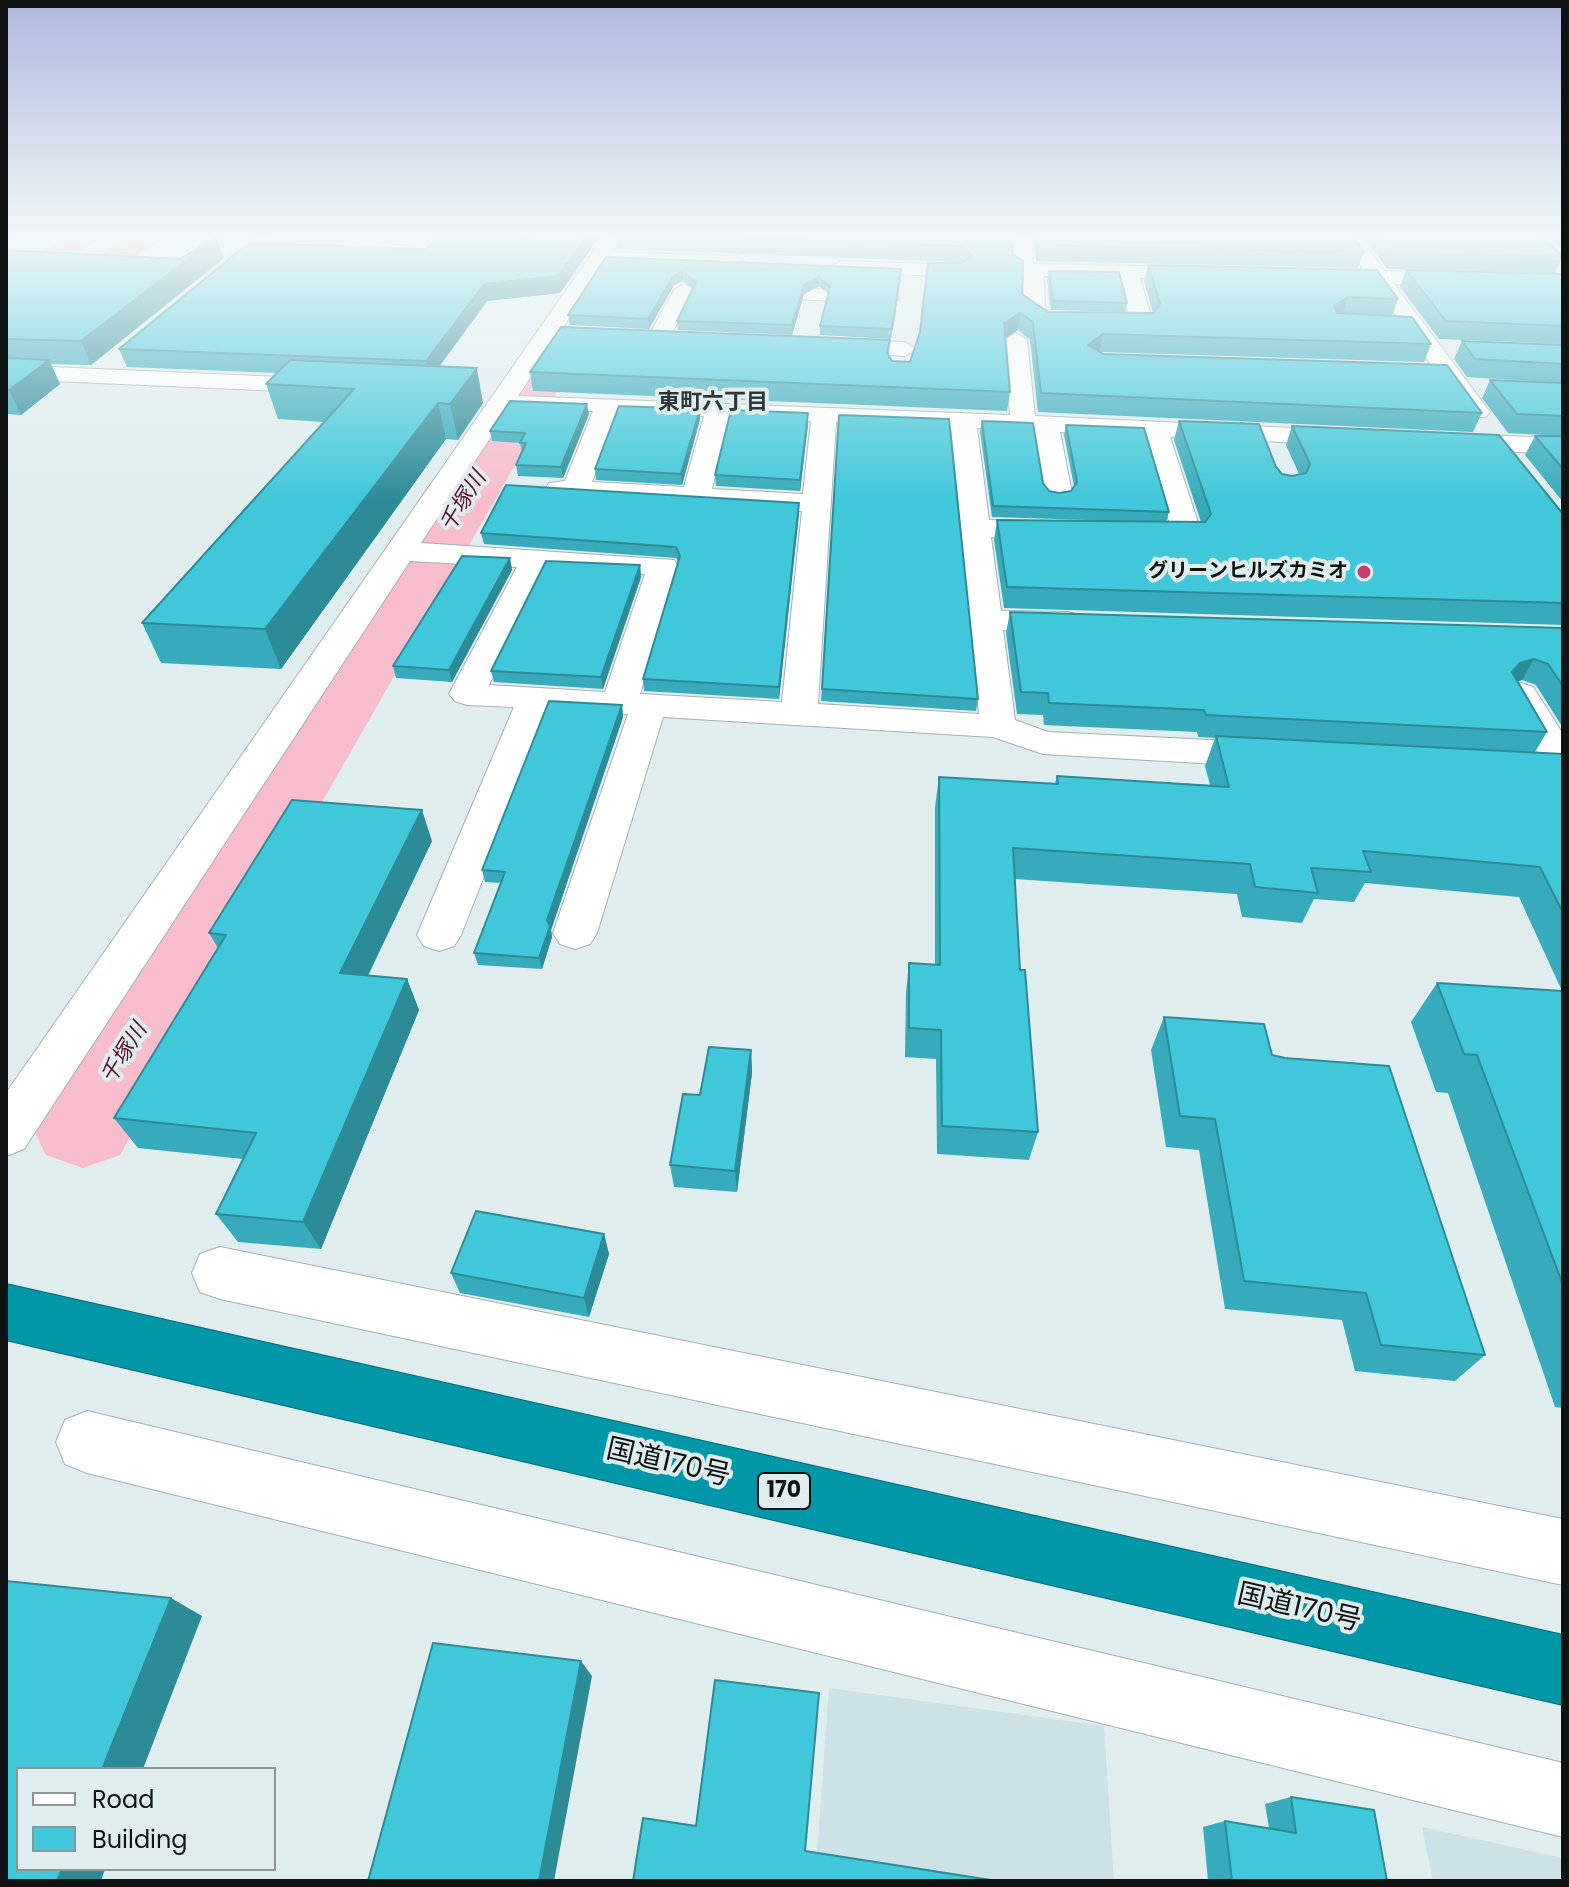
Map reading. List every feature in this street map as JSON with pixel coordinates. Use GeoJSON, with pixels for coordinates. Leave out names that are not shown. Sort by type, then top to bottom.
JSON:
{"type":"FeatureCollection","features":[{"type":"Feature","properties":{"kind":"highway","name":"国道170号"},"geometry":{"type":"LineString","coordinates":[[6,1312],[1563,1670]]}},
{"type":"Feature","properties":{"kind":"street"},"geometry":{"type":"LineString","coordinates":[[6,1134],[423,553],[514,399],[553,324]]}},
{"type":"Feature","properties":{"kind":"street"},"geometry":{"type":"LineString","coordinates":[[658,339],[668,324]]}},
{"type":"Feature","properties":{"kind":"street"},"geometry":{"type":"LineString","coordinates":[[901,372],[908,324]]}},
{"type":"Feature","properties":{"kind":"street"},"geometry":{"type":"LineString","coordinates":[[1386,325],[1416,326],[1517,467]]}},
{"type":"Feature","properties":{"kind":"street"},"geometry":{"type":"LineString","coordinates":[[546,334],[574,335]]}},
{"type":"Feature","properties":{"kind":"street"},"geometry":{"type":"LineString","coordinates":[[630,337],[687,340]]}},
{"type":"Feature","properties":{"kind":"street"},"geometry":{"type":"LineString","coordinates":[[1016,340],[1035,424],[1058,493]]}},
{"type":"Feature","properties":{"kind":"street"},"geometry":{"type":"LineString","coordinates":[[803,345],[905,349]]}},
{"type":"Feature","properties":{"kind":"street"},"geometry":{"type":"LineString","coordinates":[[1432,349],[1461,350]]}},
{"type":"Feature","properties":{"kind":"street"},"geometry":{"type":"LineString","coordinates":[[96,377],[120,357]]}},
{"type":"Feature","properties":{"kind":"street"},"geometry":{"type":"LineString","coordinates":[[6,372],[348,387]]}},
{"type":"Feature","properties":{"kind":"street"},"geometry":{"type":"LineString","coordinates":[[1417,372],[1488,388]]}},
{"type":"Feature","properties":{"kind":"street"},"geometry":{"type":"LineString","coordinates":[[474,392],[514,399],[608,405],[1375,439]]}},
{"type":"Feature","properties":{"kind":"street"},"geometry":{"type":"LineString","coordinates":[[575,490],[608,405]]}},
{"type":"Feature","properties":{"kind":"street"},"geometry":{"type":"LineString","coordinates":[[1225,406],[1235,432]]}},
{"type":"Feature","properties":{"kind":"street"},"geometry":{"type":"LineString","coordinates":[[696,496],[718,410]]}},
{"type":"Feature","properties":{"kind":"street"},"geometry":{"type":"LineString","coordinates":[[799,714],[824,414]]}},
{"type":"Feature","properties":{"kind":"street"},"geometry":{"type":"LineString","coordinates":[[963,421],[998,726]]}},
{"type":"Feature","properties":{"kind":"street"},"geometry":{"type":"LineString","coordinates":[[1111,532],[1187,535],[1155,429]]}},
{"type":"Feature","properties":{"kind":"street"},"geometry":{"type":"LineString","coordinates":[[1265,434],[1276,460]]}},
{"type":"Feature","properties":{"kind":"street"},"geometry":{"type":"LineString","coordinates":[[1421,441],[1563,446]]}},
{"type":"Feature","properties":{"kind":"street"},"geometry":{"type":"LineString","coordinates":[[531,487],[817,503]]}},
{"type":"Feature","properties":{"kind":"street"},"geometry":{"type":"LineString","coordinates":[[976,528],[1081,531]]}},
{"type":"Feature","properties":{"kind":"street"},"geometry":{"type":"LineString","coordinates":[[423,553],[663,566],[634,704],[575,933]]}},
{"type":"Feature","properties":{"kind":"street"},"geometry":{"type":"LineString","coordinates":[[536,559],[467,694],[998,726],[1043,743],[1311,757]]}},
{"type":"Feature","properties":{"kind":"street"},"geometry":{"type":"LineString","coordinates":[[986,620],[1095,623]]}},
{"type":"Feature","properties":{"kind":"street"},"geometry":{"type":"LineString","coordinates":[[1521,694],[1552,767]]}},
{"type":"Feature","properties":{"kind":"street"},"geometry":{"type":"LineString","coordinates":[[439,935],[536,698]]}},
{"type":"Feature","properties":{"kind":"street"},"geometry":{"type":"LineString","coordinates":[[220,1273],[1563,1552]]}},
{"type":"Feature","properties":{"kind":"street"},"geometry":{"type":"LineString","coordinates":[[87,1442],[1563,1800]]}},
{"type":"Feature","properties":{"kind":"shaded area"},"geometry":{"type":"Polygon","coordinates":[[[829,1688],[1104,1726],[1114,1881],[815,1881],[829,1688]]]}},
{"type":"Feature","properties":{"kind":"shaded area"},"geometry":{"type":"Polygon","coordinates":[[[1422,1827],[1563,1858],[1563,1881],[1433,1881],[1422,1827]]]}},
{"type":"Feature","properties":{"kind":"building"},"geometry":{"type":"Polygon","coordinates":[[[6,324],[103,324],[81,341],[6,339],[6,324]]]}},
{"type":"Feature","properties":{"kind":"building"},"geometry":{"type":"Polygon","coordinates":[[[150,324],[454,324],[426,361],[119,349],[150,324]]]}},
{"type":"Feature","properties":{"kind":"building"},"geometry":{"type":"Polygon","coordinates":[[[820,324],[893,324],[892,329],[820,324]]]}},
{"type":"Feature","properties":{"kind":"building"},"geometry":{"type":"Polygon","coordinates":[[[921,324],[1004,324],[1010,392],[530,372],[561,327],[890,340],[887,353],[892,361],[910,362],[921,324]]]}},
{"type":"Feature","properties":{"kind":"building"},"geometry":{"type":"Polygon","coordinates":[[[1033,324],[1417,324],[1431,344],[1103,334],[1088,345],[1103,354],[1447,365],[1482,413],[1041,393],[1033,324]]]}},
{"type":"Feature","properties":{"kind":"building"},"geometry":{"type":"Polygon","coordinates":[[[1518,324],[1563,324],[1563,326],[1518,324]]]}},
{"type":"Feature","properties":{"kind":"building"},"geometry":{"type":"Polygon","coordinates":[[[1462,341],[1563,345],[1563,364],[1475,359],[1462,341]]]}},
{"type":"Feature","properties":{"kind":"building"},"geometry":{"type":"Polygon","coordinates":[[[6,358],[49,360],[6,390],[6,358]]]}},
{"type":"Feature","properties":{"kind":"building"},"geometry":{"type":"Polygon","coordinates":[[[290,360],[477,368],[450,404],[438,403],[265,629],[142,623],[354,389],[266,384],[290,360]]]}},
{"type":"Feature","properties":{"kind":"building"},"geometry":{"type":"Polygon","coordinates":[[[1490,380],[1563,383],[1563,416],[1517,414],[1490,380]]]}},
{"type":"Feature","properties":{"kind":"building"},"geometry":{"type":"Polygon","coordinates":[[[510,401],[587,404],[561,467],[516,465],[526,443],[520,443],[525,433],[490,431],[510,401]]]}},
{"type":"Feature","properties":{"kind":"building"},"geometry":{"type":"Polygon","coordinates":[[[619,406],[700,409],[681,474],[595,469],[619,406]]]}},
{"type":"Feature","properties":{"kind":"building"},"geometry":{"type":"Polygon","coordinates":[[[731,410],[808,413],[800,480],[715,475],[731,410]]]}},
{"type":"Feature","properties":{"kind":"building"},"geometry":{"type":"Polygon","coordinates":[[[839,415],[949,419],[978,699],[822,689],[839,415]]]}},
{"type":"Feature","properties":{"kind":"building"},"geometry":{"type":"Polygon","coordinates":[[[982,421],[1033,423],[1043,483],[1049,491],[1059,493],[1071,491],[1077,482],[1066,425],[1144,428],[1169,512],[993,506],[982,421]]]}},
{"type":"Feature","properties":{"kind":"building"},"geometry":{"type":"Polygon","coordinates":[[[1179,421],[1259,424],[1276,467],[1282,474],[1292,476],[1306,473],[1310,464],[1292,426],[1499,435],[1563,514],[1563,603],[1007,587],[997,520],[1205,522],[1211,514],[1179,421]]]}},
{"type":"Feature","properties":{"kind":"building"},"geometry":{"type":"Polygon","coordinates":[[[1535,436],[1563,436],[1563,469],[1535,436]]]}},
{"type":"Feature","properties":{"kind":"building"},"geometry":{"type":"Polygon","coordinates":[[[506,485],[799,503],[779,687],[643,679],[680,556],[676,547],[481,533],[506,485]]]}},
{"type":"Feature","properties":{"kind":"building"},"geometry":{"type":"Polygon","coordinates":[[[462,556],[510,558],[449,670],[393,666],[462,556]]]}},
{"type":"Feature","properties":{"kind":"building"},"geometry":{"type":"Polygon","coordinates":[[[546,561],[640,565],[601,677],[491,671],[546,561]]]}},
{"type":"Feature","properties":{"kind":"building"},"geometry":{"type":"Polygon","coordinates":[[[1010,612],[1563,628],[1563,686],[1548,664],[1534,659],[1520,663],[1512,672],[1547,732],[1206,715],[1204,710],[1049,703],[1048,693],[1021,692],[1010,612]]]}},
{"type":"Feature","properties":{"kind":"building"},"geometry":{"type":"Polygon","coordinates":[[[549,701],[622,705],[547,920],[550,926],[539,958],[474,953],[505,872],[482,870],[549,701]]]}},
{"type":"Feature","properties":{"kind":"building"},"geometry":{"type":"Polygon","coordinates":[[[1216,736],[1563,754],[1563,913],[1540,867],[1363,851],[1371,872],[1311,868],[1318,893],[1255,887],[1250,864],[1013,848],[1020,970],[1025,970],[1038,1132],[942,1126],[941,1030],[909,1028],[909,963],[940,965],[939,777],[1058,784],[1057,776],[1229,787],[1216,736]]]}},
{"type":"Feature","properties":{"kind":"building"},"geometry":{"type":"Polygon","coordinates":[[[292,800],[422,810],[340,973],[407,979],[303,1222],[216,1214],[256,1133],[114,1118],[226,935],[209,933],[292,800]]]}},
{"type":"Feature","properties":{"kind":"building"},"geometry":{"type":"Polygon","coordinates":[[[1437,983],[1563,991],[1563,1285],[1477,1055],[1464,1054],[1437,983]]]}},
{"type":"Feature","properties":{"kind":"building"},"geometry":{"type":"Polygon","coordinates":[[[1164,1017],[1264,1024],[1272,1055],[1389,1066],[1485,1355],[1381,1345],[1366,1293],[1244,1281],[1215,1119],[1180,1116],[1164,1017]]]}},
{"type":"Feature","properties":{"kind":"building"},"geometry":{"type":"Polygon","coordinates":[[[709,1047],[751,1050],[735,1171],[670,1165],[683,1094],[700,1095],[709,1047]]]}},
{"type":"Feature","properties":{"kind":"building"},"geometry":{"type":"Polygon","coordinates":[[[476,1211],[604,1234],[584,1298],[451,1273],[476,1211]]]}},
{"type":"Feature","properties":{"kind":"building"},"geometry":{"type":"Polygon","coordinates":[[[6,1581],[171,1598],[103,1767],[16,1767],[16,1871],[61,1871],[57,1881],[6,1881],[6,1581]]]}},
{"type":"Feature","properties":{"kind":"building"},"geometry":{"type":"Polygon","coordinates":[[[433,1643],[581,1661],[539,1881],[368,1881],[433,1643]]]}},
{"type":"Feature","properties":{"kind":"building"},"geometry":{"type":"Polygon","coordinates":[[[715,1680],[819,1693],[805,1851],[997,1881],[633,1881],[643,1818],[696,1826],[715,1680]]]}},
{"type":"Feature","properties":{"kind":"building"},"geometry":{"type":"Polygon","coordinates":[[[1291,1797],[1374,1810],[1387,1881],[1232,1881],[1225,1821],[1296,1833],[1291,1797]]]}},
{"type":"Feature","properties":{"kind":"waterway","name":"千塚川"},"geometry":{"type":"LineString","coordinates":[[83,1123],[227,894],[550,361],[642,365]]}},
{"type":"Feature","properties":{"kind":"place","name":"グリーンヒルズカミオ"},"geometry":{"type":"Point","coordinates":[1364,572]}},
{"type":"Feature","properties":{"kind":"district","name":"東町六丁目"},"geometry":{"type":"Point","coordinates":[713,403]}}]}
